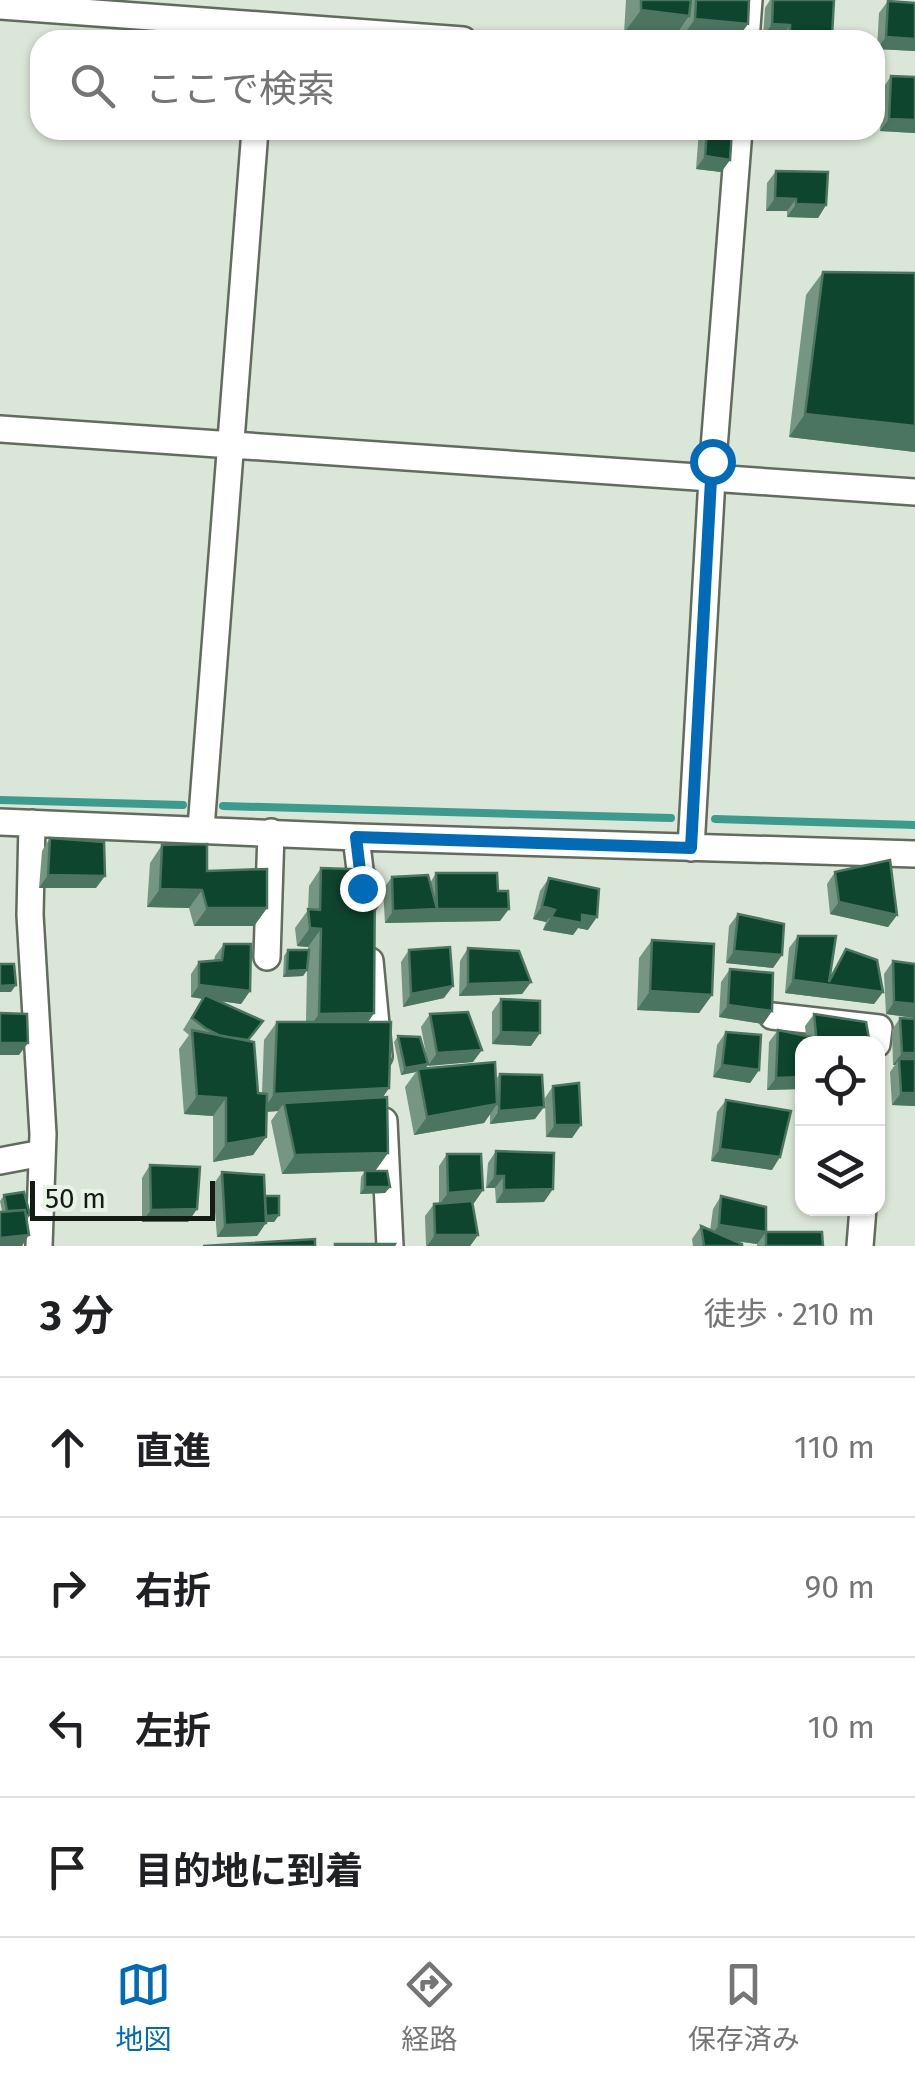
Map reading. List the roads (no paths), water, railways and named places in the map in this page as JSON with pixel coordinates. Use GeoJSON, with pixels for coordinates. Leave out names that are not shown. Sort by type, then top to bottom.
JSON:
{"type":"FeatureCollection","features":[{"type":"Feature","properties":{"kind":"street"},"geometry":{"type":"LineString","coordinates":[[747,30],[749,0]]}},
{"type":"Feature","properties":{"kind":"street"},"geometry":{"type":"LineString","coordinates":[[0,6],[358,30]]}},
{"type":"Feature","properties":{"kind":"street"},"geometry":{"type":"LineString","coordinates":[[201,828],[254,140]]}},
{"type":"Feature","properties":{"kind":"street"},"geometry":{"type":"LineString","coordinates":[[691,848],[712,480],[738,140]]}},
{"type":"Feature","properties":{"kind":"street"},"geometry":{"type":"LineString","coordinates":[[0,429],[915,492]]}},
{"type":"Feature","properties":{"kind":"street"},"geometry":{"type":"LineString","coordinates":[[0,822],[915,854]]}},
{"type":"Feature","properties":{"kind":"street"},"geometry":{"type":"LineString","coordinates":[[32,823],[30,915],[42,1153],[39,1246]]}},
{"type":"Feature","properties":{"kind":"street"},"geometry":{"type":"LineString","coordinates":[[267,957],[271,832]]}},
{"type":"Feature","properties":{"kind":"street"},"geometry":{"type":"LineString","coordinates":[[356,837],[382,1089],[390,1246]]}},
{"type":"Feature","properties":{"kind":"street"},"geometry":{"type":"LineString","coordinates":[[772,1016],[879,1028],[878,1036]]}},
{"type":"Feature","properties":{"kind":"street"},"geometry":{"type":"LineString","coordinates":[[0,1161],[42,1153]]}},
{"type":"Feature","properties":{"kind":"street"},"geometry":{"type":"LineString","coordinates":[[860,1246],[862,1216]]}},
{"type":"Feature","properties":{"kind":"waterway"},"geometry":{"type":"LineString","coordinates":[[0,800],[183,805]]}},
{"type":"Feature","properties":{"kind":"waterway"},"geometry":{"type":"LineString","coordinates":[[223,806],[671,818]]}},
{"type":"Feature","properties":{"kind":"waterway"},"geometry":{"type":"LineString","coordinates":[[715,819],[915,825]]}}]}
